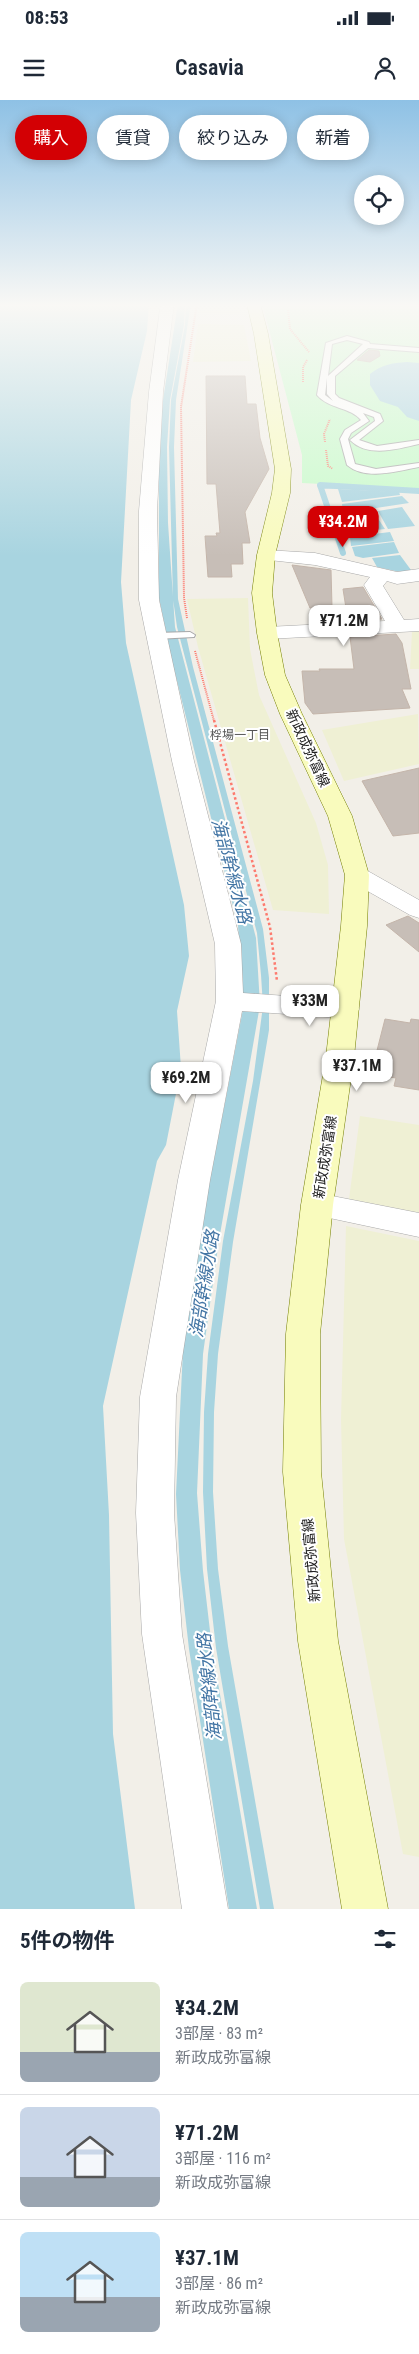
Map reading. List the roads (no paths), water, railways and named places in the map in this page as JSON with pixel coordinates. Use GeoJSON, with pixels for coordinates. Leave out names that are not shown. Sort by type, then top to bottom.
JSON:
{"type":"FeatureCollection","features":[{"type":"Feature","properties":{"kind":"main road","name":"新政成弥富線"},"geometry":{"type":"LineString","coordinates":[[270,387],[283,469],[281,493],[266,555],[262,593],[267,633],[276,675],[291,714],[340,816],[357,875],[345,1009],[317,1205],[303,1334],[302,1472],[318,1641],[365,1909]]}},
{"type":"Feature","properties":{"kind":"street"},"geometry":{"type":"LineString","coordinates":[[157,387],[148,511],[149,600],[159,636],[228,944],[234,1001],[194,1180],[158,1397],[155,1494],[162,1634],[205,1909]]}},
{"type":"Feature","properties":{"kind":"street"},"geometry":{"type":"LineString","coordinates":[[266,555],[315,559],[397,578],[419,575]]}},
{"type":"Feature","properties":{"kind":"street"},"geometry":{"type":"LineString","coordinates":[[383,574],[374,585],[398,627]]}},
{"type":"Feature","properties":{"kind":"street"},"geometry":{"type":"LineString","coordinates":[[267,633],[419,625]]}},
{"type":"Feature","properties":{"kind":"street"},"geometry":{"type":"LineString","coordinates":[[357,875],[419,910]]}},
{"type":"Feature","properties":{"kind":"street"},"geometry":{"type":"LineString","coordinates":[[234,1001],[345,1009]]}},
{"type":"Feature","properties":{"kind":"street"},"geometry":{"type":"LineString","coordinates":[[317,1205],[419,1225]]}},
{"type":"Feature","properties":{"kind":"lane"},"geometry":{"type":"LineString","coordinates":[[322,387],[321,395],[329,403],[364,417],[365,421],[363,424],[348,432],[344,439],[351,465],[362,470],[381,471],[419,465]]}},
{"type":"Feature","properties":{"kind":"lane"},"geometry":{"type":"LineString","coordinates":[[331,387],[331,394],[336,400],[377,416],[379,421],[376,426],[358,435],[354,440],[367,447],[378,449],[419,442]]}},
{"type":"Feature","properties":{"kind":"lane"},"geometry":{"type":"LineString","coordinates":[[159,636],[189,635]]}},
{"type":"Feature","properties":{"kind":"water"},"geometry":{"type":"Polygon","coordinates":[[[0,387],[134,387],[131,400],[121,582],[126,643],[184,905],[189,956],[177,1011],[181,1068],[166,1145],[157,1161],[103,1406],[109,1515],[113,1734],[135,1909],[0,1909],[0,387]]]}},
{"type":"Feature","properties":{"kind":"water","name":"海部幹線水路"},"geometry":{"type":"Polygon","coordinates":[[[165,387],[172,387],[167,447],[168,523],[175,627],[256,938],[260,1005],[219,1240],[203,1354],[197,1493],[203,1571],[212,1648],[257,1909],[229,1909],[189,1649],[180,1570],[176,1494],[183,1350],[199,1237],[244,1004],[238,926],[173,665],[159,598],[159,445],[165,387]]]}},
{"type":"Feature","properties":{"kind":"water"},"geometry":{"type":"Polygon","coordinates":[[[173,387],[178,387],[174,447],[178,599],[193,667],[263,929],[269,978],[269,1030],[233,1242],[218,1354],[214,1412],[213,1492],[218,1569],[228,1646],[274,1909],[260,1909],[216,1648],[207,1569],[203,1492],[204,1412],[208,1354],[223,1241],[253,1081],[263,1006],[261,975],[257,933],[177,627],[173,599],[169,447],[173,387]]]}},
{"type":"Feature","properties":{"kind":"water"},"geometry":{"type":"Polygon","coordinates":[[[372,387],[419,387],[419,421],[407,417],[398,407],[380,401],[372,387]]]}},
{"type":"Feature","properties":{"kind":"water"},"geometry":{"type":"Polygon","coordinates":[[[338,489],[399,492],[400,495],[342,502],[338,489]]]}},
{"type":"Feature","properties":{"kind":"water"},"geometry":{"type":"Polygon","coordinates":[[[402,496],[409,503],[343,513],[342,504],[402,496]]]}},
{"type":"Feature","properties":{"kind":"water"},"geometry":{"type":"Polygon","coordinates":[[[402,507],[415,526],[388,529],[378,511],[402,507]]]}},
{"type":"Feature","properties":{"kind":"water"},"geometry":{"type":"Polygon","coordinates":[[[373,511],[385,529],[350,533],[343,515],[373,511]]]}},
{"type":"Feature","properties":{"kind":"water"},"geometry":{"type":"Polygon","coordinates":[[[390,532],[394,541],[351,546],[350,537],[390,532]]]}},
{"type":"Feature","properties":{"kind":"water"},"geometry":{"type":"Polygon","coordinates":[[[394,542],[399,553],[363,558],[355,556],[352,547],[394,542]]]}},
{"type":"Feature","properties":{"kind":"water"},"geometry":{"type":"Polygon","coordinates":[[[400,555],[411,570],[400,572],[377,567],[372,558],[400,555]]]}},
{"type":"Feature","properties":{"kind":"waterway"},"geometry":{"type":"LineString","coordinates":[[320,486],[336,486]]}},
{"type":"Feature","properties":{"kind":"waterway"},"geometry":{"type":"LineString","coordinates":[[320,486],[343,553]]}},
{"type":"Feature","properties":{"kind":"waterway"},"geometry":{"type":"LineString","coordinates":[[320,486],[336,486]]}},
{"type":"Feature","properties":{"kind":"waterway"},"geometry":{"type":"LineString","coordinates":[[336,486],[419,491]]}},
{"type":"Feature","properties":{"kind":"district","name":"桴場一丁目"},"geometry":{"type":"Point","coordinates":[240,735]}}]}
